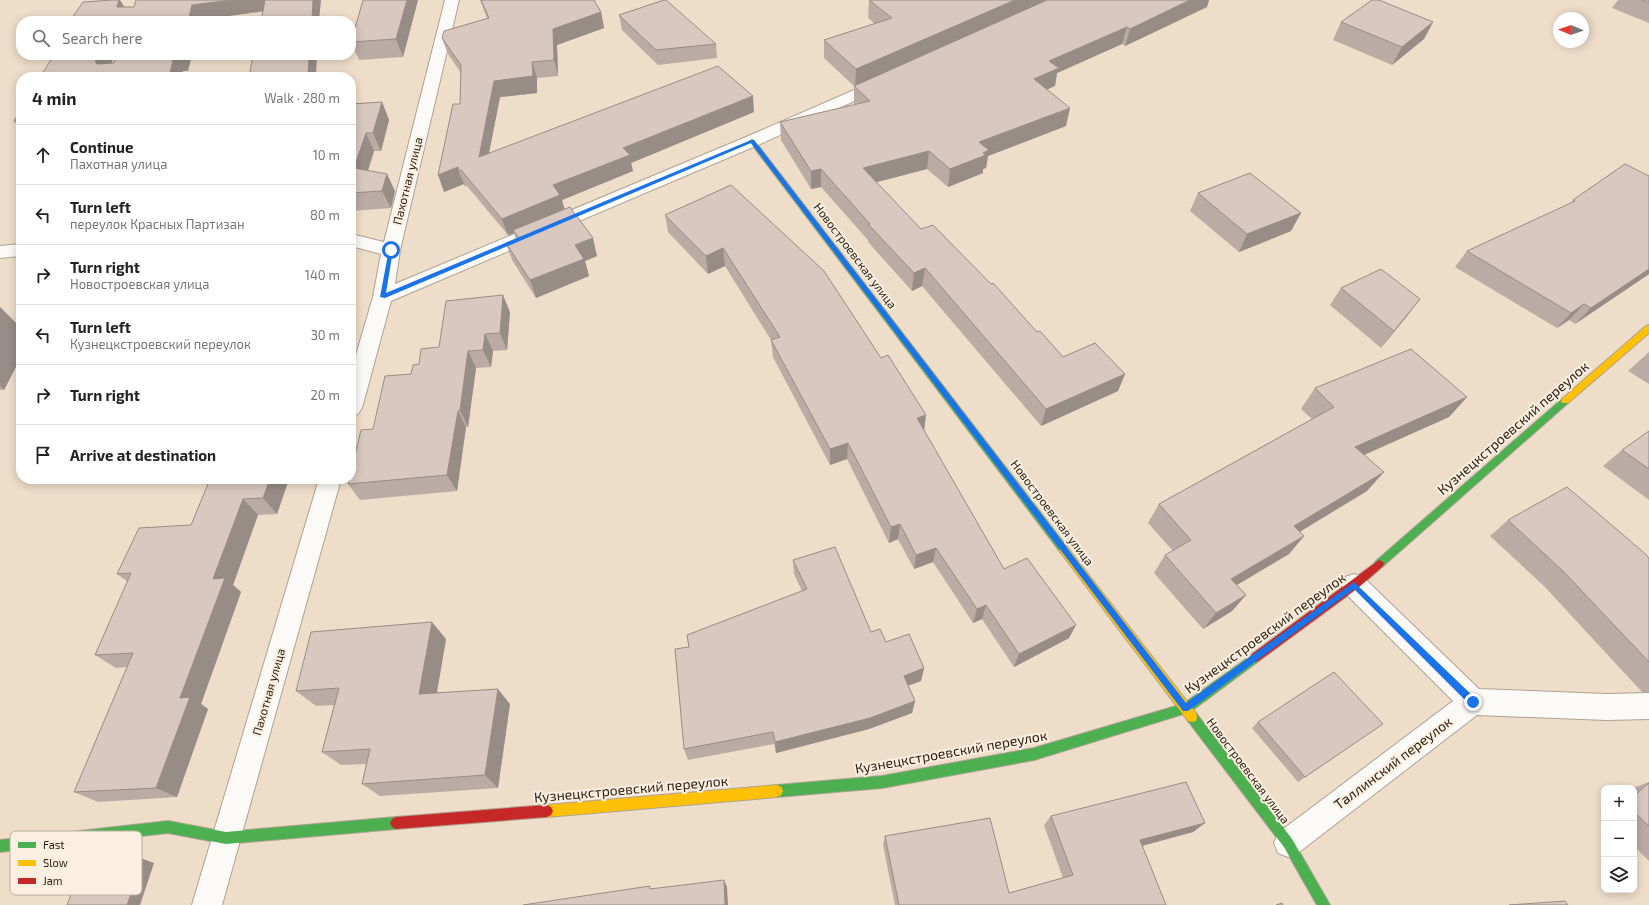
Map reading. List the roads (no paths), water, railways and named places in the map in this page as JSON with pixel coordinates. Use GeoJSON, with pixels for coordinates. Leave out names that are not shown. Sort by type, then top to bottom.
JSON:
{"type":"FeatureCollection","features":[{"type":"Feature","properties":{"kind":"street","name":"Пахотная улица"},"geometry":{"type":"LineString","coordinates":[[356,391],[383,297],[391,250],[452,0]]}},
{"type":"Feature","properties":{"kind":"street"},"geometry":{"type":"LineString","coordinates":[[383,297],[752,141],[895,77]]}},
{"type":"Feature","properties":{"kind":"street","name":"Новостроевская улица"},"geometry":{"type":"LineString","coordinates":[[752,141],[1288,843],[1324,905]]}},
{"type":"Feature","properties":{"kind":"street"},"geometry":{"type":"LineString","coordinates":[[356,241],[391,250]]}},
{"type":"Feature","properties":{"kind":"street"},"geometry":{"type":"LineString","coordinates":[[0,252],[16,250]]}},
{"type":"Feature","properties":{"kind":"street","name":"Кузнецкстроевский переулок"},"geometry":{"type":"LineString","coordinates":[[133,831],[168,827],[226,838],[882,782],[1034,754],[1186,708],[1354,585],[1649,328]]}},
{"type":"Feature","properties":{"kind":"street","name":"Пахотная улица"},"geometry":{"type":"LineString","coordinates":[[207,905],[329,484]]}},
{"type":"Feature","properties":{"kind":"street"},"geometry":{"type":"LineString","coordinates":[[1354,585],[1473,702],[1607,707],[1649,706]]}},
{"type":"Feature","properties":{"kind":"street","name":"Таллинский переулок"},"geometry":{"type":"LineString","coordinates":[[1288,843],[1473,702]]}},
{"type":"Feature","properties":{"kind":"street","name":"Кузнецкстроевский переулок"},"geometry":{"type":"LineString","coordinates":[[0,846],[10,845]]}}]}
